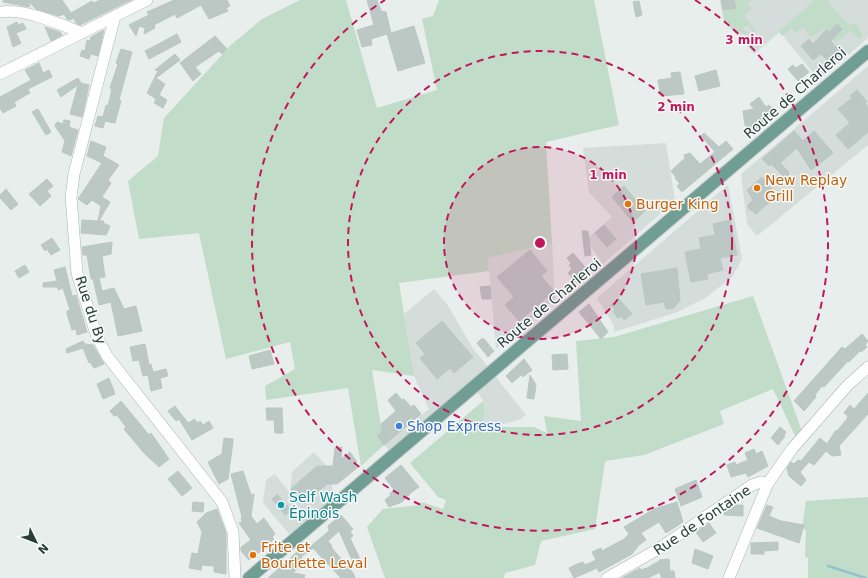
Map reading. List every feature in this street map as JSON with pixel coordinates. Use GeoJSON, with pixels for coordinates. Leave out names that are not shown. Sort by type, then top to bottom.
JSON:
{"type":"FeatureCollection","features":[{"type":"Feature","properties":{"kind":"main road","name":"Route de Charleroi"},"geometry":{"type":"LineString","coordinates":[[249,578],[868,51]]}},
{"type":"Feature","properties":{"kind":"street"},"geometry":{"type":"LineString","coordinates":[[0,74],[147,0]]}},
{"type":"Feature","properties":{"kind":"street"},"geometry":{"type":"LineString","coordinates":[[0,12],[13,11],[25,14],[82,33]]}},
{"type":"Feature","properties":{"kind":"street","name":"Rue du By"},"geometry":{"type":"LineString","coordinates":[[115,16],[74,174],[71,197],[77,273],[90,318],[107,356],[222,502],[233,532],[235,578]]}},
{"type":"Feature","properties":{"kind":"street","name":"Rue de Fontaine"},"geometry":{"type":"LineString","coordinates":[[607,578],[637,562],[752,485],[761,482],[768,483],[792,449],[847,386],[868,367]]}},
{"type":"Feature","properties":{"kind":"street"},"geometry":{"type":"LineString","coordinates":[[729,578],[768,483]]}},
{"type":"Feature","properties":{"kind":"shaded area"},"geometry":{"type":"Polygon","coordinates":[[[720,0],[868,0],[868,38],[819,80],[780,32],[754,54],[724,20],[720,0]]]}},
{"type":"Feature","properties":{"kind":"shaded area"},"geometry":{"type":"Polygon","coordinates":[[[868,66],[868,145],[757,236],[747,224],[741,174],[868,66]]]}},
{"type":"Feature","properties":{"kind":"shaded area"},"geometry":{"type":"Polygon","coordinates":[[[666,143],[675,201],[603,264],[591,247],[589,237],[612,217],[589,192],[583,148],[666,143]]]}},
{"type":"Feature","properties":{"kind":"shaded area"},"geometry":{"type":"Polygon","coordinates":[[[728,185],[742,259],[732,277],[705,298],[678,312],[614,332],[614,326],[597,298],[728,185]]]}},
{"type":"Feature","properties":{"kind":"shaded area"},"geometry":{"type":"Polygon","coordinates":[[[552,243],[555,299],[496,349],[488,258],[552,243]]]}},
{"type":"Feature","properties":{"kind":"shaded area"},"geometry":{"type":"Polygon","coordinates":[[[434,289],[449,307],[472,347],[526,415],[519,420],[490,427],[483,422],[485,407],[475,388],[395,457],[376,436],[399,417],[407,426],[429,409],[414,376],[404,314],[434,289]]]}},
{"type":"Feature","properties":{"kind":"shaded area"},"geometry":{"type":"Polygon","coordinates":[[[314,452],[333,473],[332,489],[337,494],[290,535],[263,503],[266,480],[275,474],[290,493],[292,472],[314,452]]]}},
{"type":"Feature","properties":{"kind":"green space"},"geometry":{"type":"Polygon","coordinates":[[[300,0],[346,0],[377,108],[437,90],[422,19],[433,16],[439,0],[594,0],[619,125],[546,142],[552,243],[488,258],[489,271],[399,283],[414,376],[372,370],[382,432],[376,436],[384,445],[361,466],[348,388],[266,400],[265,386],[295,369],[290,342],[226,359],[199,233],[139,239],[128,181],[158,156],[164,118],[231,45],[262,19],[300,0]]]}},
{"type":"Feature","properties":{"kind":"green space"},"geometry":{"type":"Polygon","coordinates":[[[720,0],[723,10],[736,8],[735,0],[752,0],[747,4],[751,8],[744,16],[755,30],[754,32],[747,25],[743,28],[748,33],[746,35],[740,31],[736,34],[724,20],[720,0]]]}},
{"type":"Feature","properties":{"kind":"green space"},"geometry":{"type":"Polygon","coordinates":[[[815,0],[827,0],[849,26],[854,22],[864,36],[859,39],[850,31],[836,42],[833,39],[842,29],[837,24],[829,32],[825,29],[810,37],[804,27],[796,33],[791,29],[782,36],[779,31],[815,0]]]}},
{"type":"Feature","properties":{"kind":"green space"},"geometry":{"type":"Polygon","coordinates":[[[753,296],[803,434],[797,440],[773,389],[720,411],[724,424],[644,455],[605,461],[595,529],[541,541],[535,565],[505,573],[504,578],[385,578],[367,527],[383,509],[421,505],[422,502],[443,509],[446,500],[438,497],[410,463],[483,401],[485,408],[483,422],[490,427],[534,427],[547,433],[544,416],[581,421],[576,341],[614,337],[753,296]]]}},
{"type":"Feature","properties":{"kind":"green space"},"geometry":{"type":"Polygon","coordinates":[[[868,497],[868,578],[808,578],[808,558],[805,557],[806,530],[802,528],[806,501],[868,497]]]}},
{"type":"Feature","properties":{"kind":"building"},"geometry":{"type":"Polygon","coordinates":[[[3,0],[62,0],[71,13],[92,1],[94,3],[100,0],[131,0],[80,25],[76,23],[74,18],[70,20],[67,19],[64,14],[59,16],[36,9],[28,1],[30,7],[3,2],[3,0]]]}},
{"type":"Feature","properties":{"kind":"building"},"geometry":{"type":"Polygon","coordinates":[[[174,0],[227,0],[230,6],[226,8],[228,11],[209,19],[201,5],[177,18],[175,14],[154,25],[155,28],[144,34],[145,28],[139,26],[136,36],[129,25],[149,15],[147,12],[174,0]]]}},
{"type":"Feature","properties":{"kind":"building"},"geometry":{"type":"Polygon","coordinates":[[[367,0],[377,0],[381,11],[386,12],[391,33],[414,26],[425,63],[398,71],[387,34],[371,39],[372,45],[362,47],[357,30],[374,25],[367,0]]]}},
{"type":"Feature","properties":{"kind":"building"},"geometry":{"type":"Polygon","coordinates":[[[721,0],[734,0],[736,8],[723,10],[721,0]]]}},
{"type":"Feature","properties":{"kind":"building"},"geometry":{"type":"Polygon","coordinates":[[[639,1],[642,15],[636,17],[633,2],[639,1]]]}},
{"type":"Feature","properties":{"kind":"building"},"geometry":{"type":"Polygon","coordinates":[[[17,22],[18,25],[23,23],[26,29],[16,33],[21,43],[13,47],[7,27],[17,22]]]}},
{"type":"Feature","properties":{"kind":"building"},"geometry":{"type":"Polygon","coordinates":[[[837,24],[842,29],[831,41],[842,54],[831,64],[821,54],[813,60],[801,46],[809,39],[813,44],[826,30],[829,32],[837,24]]]}},
{"type":"Feature","properties":{"kind":"building"},"geometry":{"type":"Polygon","coordinates":[[[45,27],[60,32],[62,35],[51,41],[45,27]]]}},
{"type":"Feature","properties":{"kind":"building"},"geometry":{"type":"Polygon","coordinates":[[[104,30],[98,56],[91,54],[89,59],[80,56],[82,50],[85,51],[87,40],[90,41],[91,37],[104,30]]]}},
{"type":"Feature","properties":{"kind":"building"},"geometry":{"type":"Polygon","coordinates":[[[177,34],[181,42],[149,59],[145,51],[177,34]]]}},
{"type":"Feature","properties":{"kind":"building"},"geometry":{"type":"Polygon","coordinates":[[[215,36],[227,49],[222,54],[219,51],[195,67],[201,74],[193,81],[180,63],[215,36]]]}},
{"type":"Feature","properties":{"kind":"building"},"geometry":{"type":"Polygon","coordinates":[[[121,49],[132,52],[119,100],[121,101],[115,123],[105,121],[103,128],[95,126],[98,116],[103,117],[106,105],[108,106],[112,89],[110,88],[121,49]]]}},
{"type":"Feature","properties":{"kind":"building"},"geometry":{"type":"Polygon","coordinates":[[[175,54],[180,60],[156,78],[165,84],[159,95],[167,100],[163,108],[154,103],[156,99],[147,93],[158,71],[155,70],[175,54]]]}},
{"type":"Feature","properties":{"kind":"building"},"geometry":{"type":"Polygon","coordinates":[[[39,63],[43,73],[49,70],[52,77],[28,89],[30,93],[14,102],[16,106],[3,113],[0,108],[0,97],[31,80],[25,70],[39,63]]]}},
{"type":"Feature","properties":{"kind":"building"},"geometry":{"type":"Polygon","coordinates":[[[802,64],[809,72],[798,81],[788,69],[793,65],[796,68],[802,64]]]}},
{"type":"Feature","properties":{"kind":"building"},"geometry":{"type":"Polygon","coordinates":[[[716,70],[720,86],[699,91],[695,76],[716,70]]]}},
{"type":"Feature","properties":{"kind":"building"},"geometry":{"type":"Polygon","coordinates":[[[680,72],[684,94],[661,96],[658,80],[672,78],[671,73],[680,72]]]}},
{"type":"Feature","properties":{"kind":"building"},"geometry":{"type":"Polygon","coordinates":[[[78,78],[81,83],[89,85],[82,117],[70,114],[78,85],[61,97],[57,90],[78,78]]]}},
{"type":"Feature","properties":{"kind":"building"},"geometry":{"type":"Polygon","coordinates":[[[857,90],[867,102],[865,103],[868,107],[868,132],[848,149],[836,135],[850,123],[838,109],[852,98],[850,96],[857,90]]]}},
{"type":"Feature","properties":{"kind":"building"},"geometry":{"type":"Polygon","coordinates":[[[759,97],[766,107],[769,105],[776,112],[752,132],[745,125],[743,111],[754,109],[750,104],[759,97]]]}},
{"type":"Feature","properties":{"kind":"building"},"geometry":{"type":"Polygon","coordinates":[[[38,109],[51,132],[46,135],[32,112],[38,109]]]}},
{"type":"Feature","properties":{"kind":"building"},"geometry":{"type":"Polygon","coordinates":[[[64,120],[70,121],[69,127],[78,130],[71,156],[62,152],[65,141],[55,126],[57,122],[63,124],[64,120]]]}},
{"type":"Feature","properties":{"kind":"building"},"geometry":{"type":"Polygon","coordinates":[[[794,131],[803,141],[814,131],[833,153],[811,170],[797,148],[780,163],[789,172],[788,176],[784,177],[771,164],[769,166],[762,159],[794,131]]]}},
{"type":"Feature","properties":{"kind":"building"},"geometry":{"type":"Polygon","coordinates":[[[704,133],[719,147],[726,141],[733,149],[682,192],[677,186],[680,184],[671,171],[685,158],[684,155],[690,153],[700,164],[715,152],[701,136],[704,133]]]}},
{"type":"Feature","properties":{"kind":"building"},"geometry":{"type":"Polygon","coordinates":[[[91,141],[106,147],[103,156],[119,165],[108,180],[111,183],[102,197],[110,202],[99,221],[104,221],[103,223],[110,226],[106,235],[81,233],[82,220],[98,221],[101,206],[92,200],[87,205],[78,199],[102,163],[87,156],[91,141]]]}},
{"type":"Feature","properties":{"kind":"building"},"geometry":{"type":"Polygon","coordinates":[[[762,177],[777,195],[756,214],[748,208],[748,205],[753,200],[747,190],[762,177]]]}},
{"type":"Feature","properties":{"kind":"building"},"geometry":{"type":"Polygon","coordinates":[[[47,179],[53,186],[47,191],[51,196],[40,206],[29,194],[47,179]]]}},
{"type":"Feature","properties":{"kind":"building","name":"Burger King"},"geometry":{"type":"Polygon","coordinates":[[[624,186],[645,211],[633,222],[612,197],[624,186]]]}},
{"type":"Feature","properties":{"kind":"building"},"geometry":{"type":"Polygon","coordinates":[[[6,189],[18,204],[11,210],[0,198],[0,195],[6,189]]]}},
{"type":"Feature","properties":{"kind":"building"},"geometry":{"type":"Polygon","coordinates":[[[730,220],[737,255],[720,258],[723,270],[707,274],[708,279],[691,282],[685,252],[701,249],[699,238],[715,235],[713,224],[730,220]]]}},
{"type":"Feature","properties":{"kind":"building"},"geometry":{"type":"Polygon","coordinates":[[[604,225],[616,239],[607,247],[595,233],[604,225]]]}},
{"type":"Feature","properties":{"kind":"building"},"geometry":{"type":"Polygon","coordinates":[[[582,231],[588,231],[591,255],[585,256],[582,231]]]}},
{"type":"Feature","properties":{"kind":"building"},"geometry":{"type":"Polygon","coordinates":[[[52,238],[60,250],[51,255],[47,249],[45,251],[41,245],[52,238]]]}},
{"type":"Feature","properties":{"kind":"building"},"geometry":{"type":"Polygon","coordinates":[[[112,242],[111,254],[102,256],[105,277],[99,278],[102,291],[114,288],[124,309],[136,306],[142,331],[118,336],[111,302],[99,305],[93,279],[91,279],[87,255],[83,255],[82,247],[112,242]]]}},
{"type":"Feature","properties":{"kind":"building"},"geometry":{"type":"Polygon","coordinates":[[[530,250],[547,271],[541,276],[554,291],[519,321],[505,305],[514,297],[497,277],[530,250]]]}},
{"type":"Feature","properties":{"kind":"building"},"geometry":{"type":"Polygon","coordinates":[[[573,253],[589,272],[576,282],[568,273],[572,269],[569,265],[571,263],[567,258],[573,253]]]}},
{"type":"Feature","properties":{"kind":"building"},"geometry":{"type":"Polygon","coordinates":[[[25,265],[29,272],[19,278],[15,271],[25,265]]]}},
{"type":"Feature","properties":{"kind":"building"},"geometry":{"type":"Polygon","coordinates":[[[65,267],[72,296],[76,295],[87,332],[77,335],[76,329],[72,330],[67,314],[67,311],[70,310],[63,288],[58,290],[58,287],[43,287],[43,283],[57,281],[54,270],[65,267]]]}},
{"type":"Feature","properties":{"kind":"building"},"geometry":{"type":"Polygon","coordinates":[[[677,268],[680,300],[674,308],[666,309],[664,302],[646,305],[641,274],[677,268]]]}},
{"type":"Feature","properties":{"kind":"building"},"geometry":{"type":"Polygon","coordinates":[[[490,286],[491,299],[482,299],[480,287],[490,286]]]}},
{"type":"Feature","properties":{"kind":"building"},"geometry":{"type":"Polygon","coordinates":[[[619,299],[632,314],[624,320],[621,316],[618,318],[613,312],[615,310],[611,305],[619,299]]]}},
{"type":"Feature","properties":{"kind":"building"},"geometry":{"type":"Polygon","coordinates":[[[589,304],[608,332],[601,339],[579,312],[589,304]]]}},
{"type":"Feature","properties":{"kind":"building"},"geometry":{"type":"Polygon","coordinates":[[[442,321],[473,357],[454,373],[450,368],[437,379],[420,358],[425,354],[416,343],[442,321]]]}},
{"type":"Feature","properties":{"kind":"building"},"geometry":{"type":"Polygon","coordinates":[[[862,334],[868,341],[865,345],[867,347],[861,352],[860,351],[849,362],[848,361],[824,387],[822,386],[815,395],[816,397],[804,411],[794,401],[842,347],[845,349],[862,334]]]}},
{"type":"Feature","properties":{"kind":"building"},"geometry":{"type":"Polygon","coordinates":[[[481,339],[484,339],[494,351],[488,357],[477,343],[481,339]]]}},
{"type":"Feature","properties":{"kind":"building"},"geometry":{"type":"Polygon","coordinates":[[[83,341],[85,344],[93,345],[104,364],[94,368],[90,362],[89,363],[83,348],[67,353],[66,349],[83,341]]]}},
{"type":"Feature","properties":{"kind":"building"},"geometry":{"type":"Polygon","coordinates":[[[145,344],[149,365],[151,364],[153,372],[166,369],[168,376],[160,378],[162,388],[151,391],[148,375],[143,376],[139,360],[133,361],[130,347],[145,344]]]}},
{"type":"Feature","properties":{"kind":"building"},"geometry":{"type":"Polygon","coordinates":[[[270,350],[274,364],[252,369],[249,356],[270,350]]]}},
{"type":"Feature","properties":{"kind":"building"},"geometry":{"type":"Polygon","coordinates":[[[567,354],[568,369],[553,370],[552,355],[567,354]]]}},
{"type":"Feature","properties":{"kind":"building"},"geometry":{"type":"Polygon","coordinates":[[[524,359],[532,370],[523,377],[521,375],[512,383],[506,376],[524,359]]]}},
{"type":"Feature","properties":{"kind":"building"},"geometry":{"type":"Polygon","coordinates":[[[530,375],[536,385],[534,399],[527,398],[530,375]]]}},
{"type":"Feature","properties":{"kind":"building"},"geometry":{"type":"Polygon","coordinates":[[[109,378],[115,394],[103,399],[97,384],[109,378]]]}},
{"type":"Feature","properties":{"kind":"building"},"geometry":{"type":"Polygon","coordinates":[[[396,393],[411,407],[414,405],[421,414],[384,445],[377,436],[382,432],[381,424],[396,411],[388,400],[396,393]]]}},
{"type":"Feature","properties":{"kind":"building"},"geometry":{"type":"Polygon","coordinates":[[[868,393],[868,414],[839,446],[841,455],[832,456],[826,451],[814,465],[809,462],[800,472],[806,480],[801,486],[789,476],[787,468],[791,462],[794,464],[798,460],[801,461],[820,438],[827,444],[836,430],[837,431],[847,419],[848,416],[844,413],[850,405],[854,409],[868,393]]]}},
{"type":"Feature","properties":{"kind":"building"},"geometry":{"type":"Polygon","coordinates":[[[121,401],[149,435],[151,433],[169,459],[159,467],[144,453],[124,429],[126,427],[117,415],[114,416],[110,411],[121,401]]]}},
{"type":"Feature","properties":{"kind":"building"},"geometry":{"type":"Polygon","coordinates":[[[175,406],[188,423],[195,419],[197,423],[200,421],[203,425],[209,421],[213,428],[192,440],[179,419],[176,421],[168,411],[175,406]]]}},
{"type":"Feature","properties":{"kind":"building"},"geometry":{"type":"Polygon","coordinates":[[[266,408],[282,408],[283,433],[275,433],[274,420],[267,420],[266,408]]]}},
{"type":"Feature","properties":{"kind":"building"},"geometry":{"type":"Polygon","coordinates":[[[780,427],[786,432],[784,435],[785,436],[778,445],[771,438],[780,427]]]}},
{"type":"Feature","properties":{"kind":"building"},"geometry":{"type":"Polygon","coordinates":[[[224,438],[233,439],[233,442],[228,479],[219,484],[208,462],[222,454],[224,438]]]}},
{"type":"Feature","properties":{"kind":"building"},"geometry":{"type":"Polygon","coordinates":[[[342,447],[341,459],[350,452],[357,462],[354,464],[357,468],[337,484],[327,484],[304,504],[291,489],[317,466],[333,466],[335,448],[342,447]]]}},
{"type":"Feature","properties":{"kind":"building"},"geometry":{"type":"Polygon","coordinates":[[[754,449],[756,454],[762,451],[768,466],[748,477],[746,473],[731,477],[727,465],[735,462],[736,465],[748,460],[745,453],[754,449]]]}},
{"type":"Feature","properties":{"kind":"building"},"geometry":{"type":"Polygon","coordinates":[[[401,465],[419,487],[409,494],[402,502],[389,507],[385,500],[391,495],[390,493],[395,491],[385,478],[401,465]]]}},
{"type":"Feature","properties":{"kind":"building"},"geometry":{"type":"Polygon","coordinates":[[[178,471],[192,488],[182,496],[168,479],[178,471]]]}},
{"type":"Feature","properties":{"kind":"building"},"geometry":{"type":"Polygon","coordinates":[[[243,471],[251,495],[254,494],[251,516],[257,524],[264,518],[275,534],[272,537],[274,539],[256,555],[258,557],[252,557],[249,560],[241,551],[241,547],[251,540],[239,523],[242,522],[242,517],[231,474],[243,471]]]}},
{"type":"Feature","properties":{"kind":"building"},"geometry":{"type":"Polygon","coordinates":[[[696,480],[702,497],[681,506],[675,489],[696,480]]]}},
{"type":"Feature","properties":{"kind":"building","name":"Self Wash Épinois"},"geometry":{"type":"Polygon","coordinates":[[[277,494],[291,510],[285,515],[272,499],[277,494]]]}},
{"type":"Feature","properties":{"kind":"building"},"geometry":{"type":"Polygon","coordinates":[[[193,502],[204,503],[203,512],[192,511],[193,502]]]}},
{"type":"Feature","properties":{"kind":"building"},"geometry":{"type":"Polygon","coordinates":[[[677,502],[683,522],[666,533],[659,522],[641,533],[646,540],[639,545],[632,554],[599,572],[597,568],[574,578],[569,568],[583,562],[585,565],[596,560],[592,552],[601,548],[602,551],[624,539],[629,534],[624,527],[654,509],[677,502]]]}},
{"type":"Feature","properties":{"kind":"building"},"geometry":{"type":"Polygon","coordinates":[[[735,505],[743,505],[743,516],[724,515],[724,513],[735,505]]]}},
{"type":"Feature","properties":{"kind":"building"},"geometry":{"type":"Polygon","coordinates":[[[767,505],[773,507],[769,516],[781,521],[804,525],[799,543],[757,528],[767,505]]]}},
{"type":"Feature","properties":{"kind":"building"},"geometry":{"type":"Polygon","coordinates":[[[217,509],[226,533],[226,574],[214,572],[214,566],[202,565],[201,570],[189,568],[192,553],[198,554],[202,532],[197,522],[206,513],[217,509]]]}},
{"type":"Feature","properties":{"kind":"building"},"geometry":{"type":"Polygon","coordinates":[[[341,515],[353,529],[350,531],[353,536],[350,538],[360,559],[353,562],[339,531],[328,541],[332,546],[331,547],[353,573],[355,578],[341,578],[311,546],[329,531],[328,526],[341,515]]]}},
{"type":"Feature","properties":{"kind":"building"},"geometry":{"type":"Polygon","coordinates":[[[709,523],[716,533],[703,542],[696,532],[709,523]]]}},
{"type":"Feature","properties":{"kind":"building"},"geometry":{"type":"Polygon","coordinates":[[[308,542],[313,548],[301,557],[304,560],[303,564],[293,573],[305,575],[304,578],[268,578],[308,542]]]}},
{"type":"Feature","properties":{"kind":"building"},"geometry":{"type":"Polygon","coordinates":[[[778,542],[778,550],[764,551],[764,554],[751,554],[751,543],[778,542]]]}},
{"type":"Feature","properties":{"kind":"building"},"geometry":{"type":"Polygon","coordinates":[[[695,549],[713,556],[708,569],[692,563],[695,549]]]}},
{"type":"Feature","properties":{"kind":"building"},"geometry":{"type":"Polygon","coordinates":[[[669,559],[670,571],[674,571],[675,578],[663,578],[661,577],[660,572],[648,578],[622,578],[640,568],[641,570],[647,568],[659,560],[669,559]]]}},
{"type":"Feature","properties":{"kind":"waterway"},"geometry":{"type":"LineString","coordinates":[[828,566],[866,578]]}},
{"type":"Feature","properties":{"kind":"place","name":"New Replay Grill"},"geometry":{"type":"Point","coordinates":[757,188]}},
{"type":"Feature","properties":{"kind":"place","name":"Burger King"},"geometry":{"type":"Point","coordinates":[628,204]}},
{"type":"Feature","properties":{"kind":"place","name":"Shop Express"},"geometry":{"type":"Point","coordinates":[399,426]}},
{"type":"Feature","properties":{"kind":"place","name":"Self Wash Épinois"},"geometry":{"type":"Point","coordinates":[281,505]}},
{"type":"Feature","properties":{"kind":"place","name":"Frite et Bourlette Leval"},"geometry":{"type":"Point","coordinates":[253,555]}}]}
